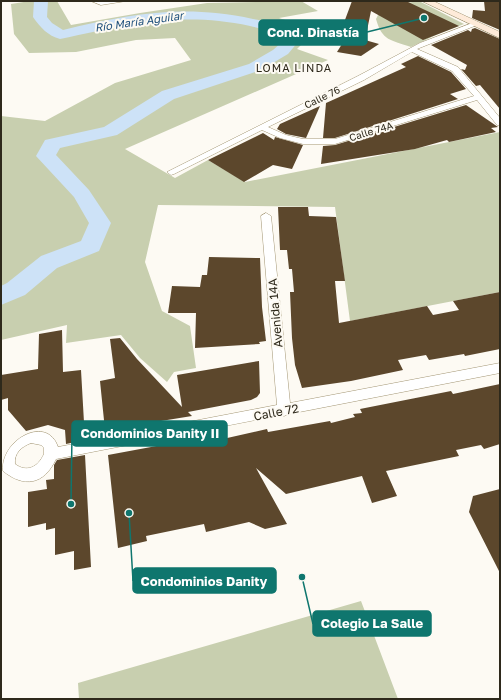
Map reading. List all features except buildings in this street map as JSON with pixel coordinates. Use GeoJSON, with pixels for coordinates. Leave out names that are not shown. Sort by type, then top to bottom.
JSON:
{"type":"FeatureCollection","features":[{"type":"Feature","properties":{"kind":"main road"},"geometry":{"type":"LineString","coordinates":[[431,2],[474,24],[500,35]]}},
{"type":"Feature","properties":{"kind":"street"},"geometry":{"type":"LineString","coordinates":[[95,2],[123,1]]}},
{"type":"Feature","properties":{"kind":"street","name":"Calle 76"},"geometry":{"type":"LineString","coordinates":[[170,172],[361,78],[414,50],[474,24]]}},
{"type":"Feature","properties":{"kind":"street"},"geometry":{"type":"LineString","coordinates":[[414,50],[455,69],[500,123]]}},
{"type":"Feature","properties":{"kind":"street","name":"Calle 74A"},"geometry":{"type":"LineString","coordinates":[[262,127],[291,140],[311,143],[332,142],[479,97]]}},
{"type":"Feature","properties":{"kind":"street","name":"Avenida 14A"},"geometry":{"type":"LineString","coordinates":[[266,216],[284,411]]}},
{"type":"Feature","properties":{"kind":"street","name":"Calle 72"},"geometry":{"type":"LineString","coordinates":[[52,454],[284,411],[500,368]]}},
{"type":"Feature","properties":{"kind":"green space"},"geometry":{"type":"Polygon","coordinates":[[[30,1],[57,1],[71,25],[207,3],[301,1],[318,11],[279,18],[299,27],[305,41],[297,49],[328,60],[125,149],[175,178],[208,160],[245,182],[500,132],[500,292],[350,321],[335,207],[158,205],[145,262],[162,311],[190,326],[196,368],[174,372],[167,382],[140,358],[121,335],[66,343],[67,325],[1,340],[1,116],[45,121],[115,83],[191,60],[175,38],[136,40],[76,52],[29,53],[14,34],[11,4],[30,1]]]}},
{"type":"Feature","properties":{"kind":"green space"},"geometry":{"type":"Polygon","coordinates":[[[419,1],[464,24],[411,47],[388,39],[384,36],[376,19],[382,7],[419,1]]]}},
{"type":"Feature","properties":{"kind":"green space"},"geometry":{"type":"Polygon","coordinates":[[[361,601],[398,699],[79,699],[78,683],[361,601]]]}},
{"type":"Feature","properties":{"kind":"waterway","name":"Río María Aguilar"},"geometry":{"type":"LineString","coordinates":[[1,296],[16,289],[49,262],[91,246],[100,223],[82,194],[46,156],[52,144],[110,131],[168,95],[255,67],[278,53],[290,42],[284,34],[275,28],[233,18],[193,15],[173,15],[133,19],[60,35],[47,26],[40,17],[41,1]]}},
{"type":"Feature","properties":{"kind":"place","name":"Cond. Dinastía"},"geometry":{"type":"Point","coordinates":[424,18]}},
{"type":"Feature","properties":{"kind":"place","name":"Condominios Danity II"},"geometry":{"type":"Point","coordinates":[71,504]}},
{"type":"Feature","properties":{"kind":"place","name":"Condominios Danity"},"geometry":{"type":"Point","coordinates":[129,513]}},
{"type":"Feature","properties":{"kind":"place","name":"Colegio La Salle"},"geometry":{"type":"Point","coordinates":[302,577]}},
{"type":"Feature","properties":{"kind":"district","name":"LOMA LINDA"},"geometry":{"type":"Point","coordinates":[294,67]}}]}
